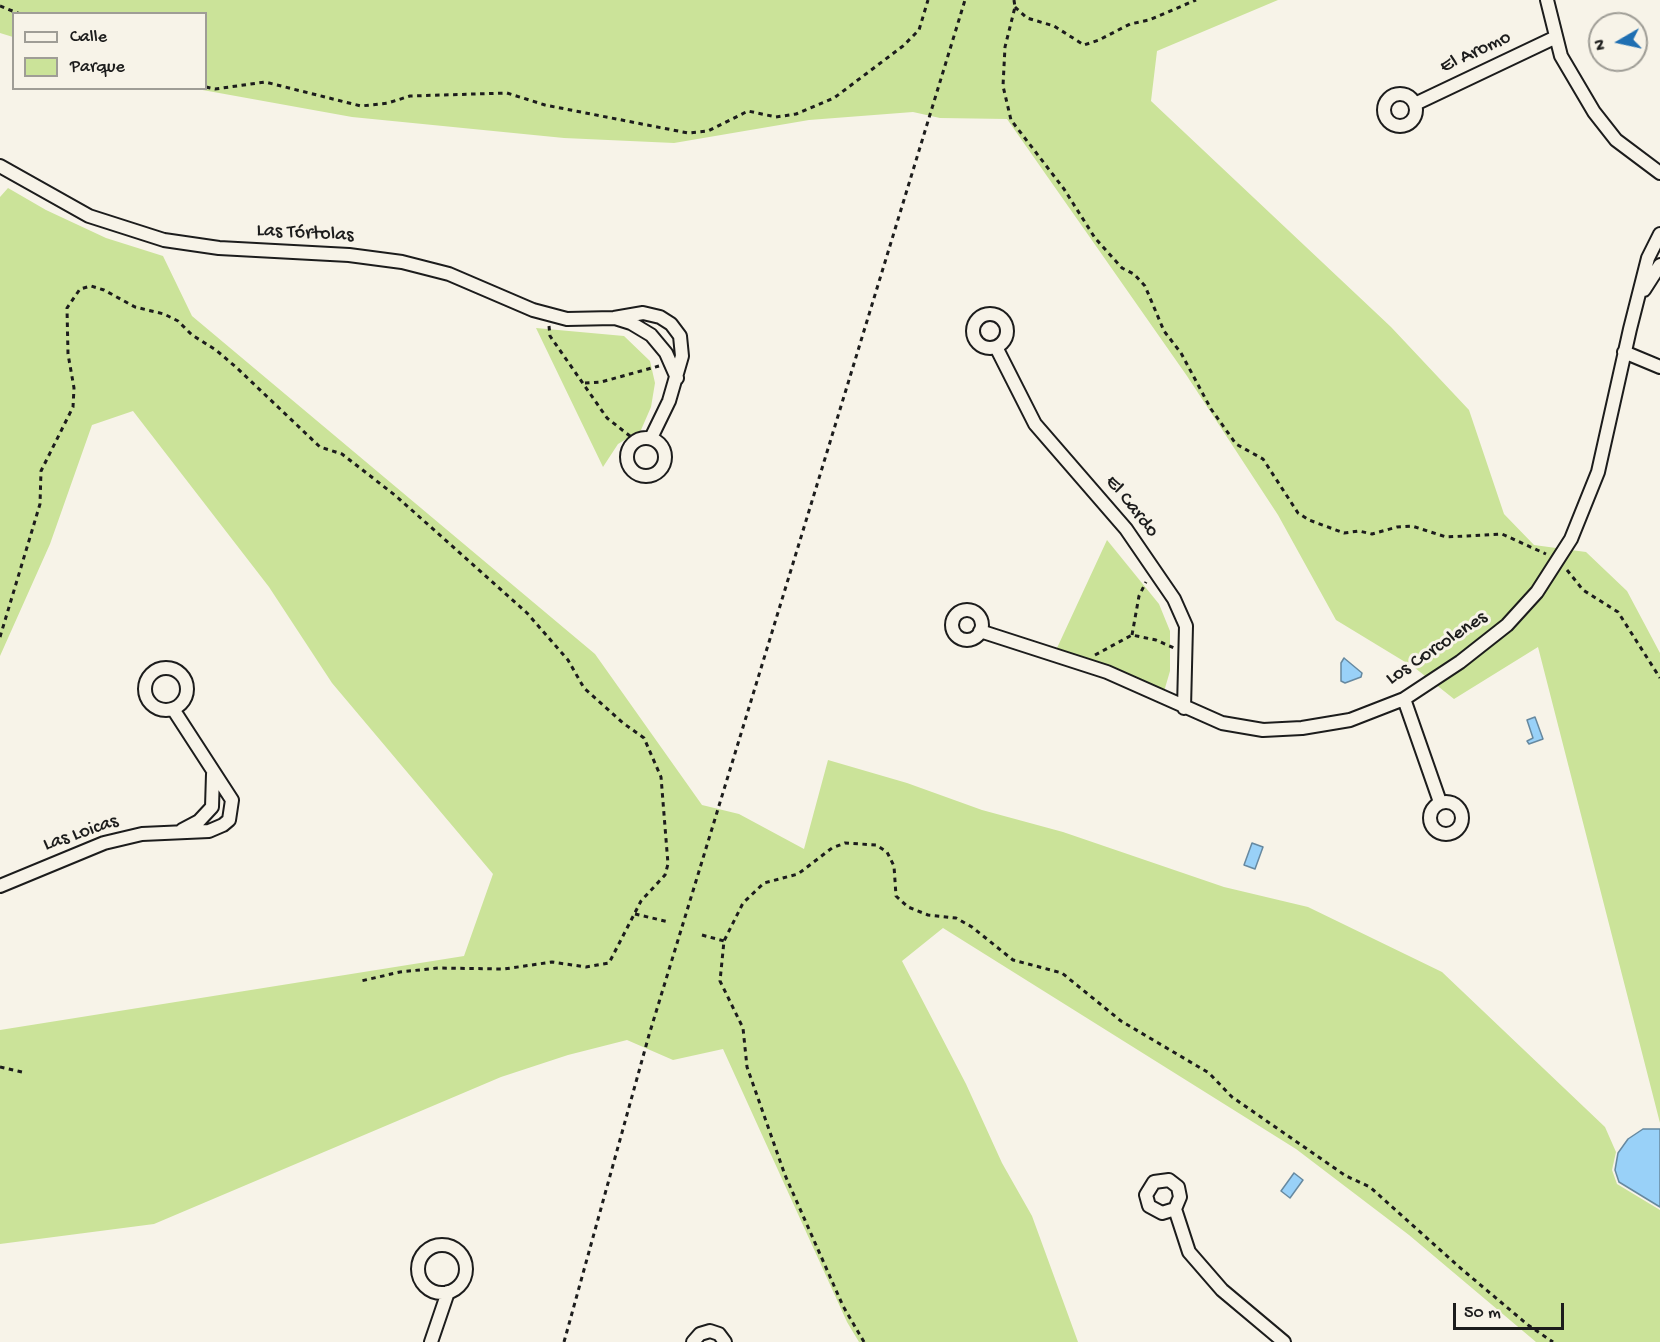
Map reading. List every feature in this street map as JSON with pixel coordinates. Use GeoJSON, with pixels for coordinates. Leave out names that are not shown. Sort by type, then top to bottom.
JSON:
{"type":"FeatureCollection","features":[{"type":"Feature","properties":{"kind":"street"},"geometry":{"type":"LineString","coordinates":[[1547,0],[1554,38],[1569,74],[1616,140],[1660,172]]}},
{"type":"Feature","properties":{"kind":"street","name":"El Aromo"},"geometry":{"type":"LineString","coordinates":[[1415,104],[1554,38]]}},
{"type":"Feature","properties":{"kind":"street","name":"Las Tórtolas"},"geometry":{"type":"LineString","coordinates":[[0,166],[90,216],[141,234],[219,248],[349,255],[402,262],[449,274],[548,315],[585,320],[643,313],[660,316],[671,324],[682,342],[682,356],[677,378],[651,438]]}},
{"type":"Feature","properties":{"kind":"street","name":"Los Corcolenes"},"geometry":{"type":"LineString","coordinates":[[980,631],[1107,672],[1222,723],[1263,730],[1302,728],[1350,720],[1404,699],[1460,662],[1507,625],[1537,592],[1559,560],[1582,516],[1598,472],[1624,352],[1648,258],[1660,234]]}},
{"type":"Feature","properties":{"kind":"street","name":"Los Corcolenes"},"geometry":{"type":"LineString","coordinates":[[1638,298],[1660,265]]}},
{"type":"Feature","properties":{"kind":"street","name":"Las Tórtolas"},"geometry":{"type":"LineString","coordinates":[[614,318],[631,323],[651,335],[672,363],[677,378]]}},
{"type":"Feature","properties":{"kind":"street","name":"El Cardo"},"geometry":{"type":"LineString","coordinates":[[996,347],[1035,424],[1126,529],[1174,599],[1186,626],[1184,708]]}},
{"type":"Feature","properties":{"kind":"street"},"geometry":{"type":"LineString","coordinates":[[1624,352],[1660,367]]}},
{"type":"Feature","properties":{"kind":"street"},"geometry":{"type":"LineString","coordinates":[[651,438],[662,446],[665,458],[660,470],[649,476],[636,473],[628,463],[628,450],[635,440],[651,438]]}},
{"type":"Feature","properties":{"kind":"street"},"geometry":{"type":"LineString","coordinates":[[1404,699],[1440,802]]}},
{"type":"Feature","properties":{"kind":"street","name":"Las Loicas"},"geometry":{"type":"LineString","coordinates":[[0,886],[104,843],[142,834],[209,831],[224,825],[229,820],[232,800],[173,709]]}},
{"type":"Feature","properties":{"kind":"street","name":"Las Loicas"},"geometry":{"type":"LineString","coordinates":[[178,832],[199,821],[212,807],[213,774]]}},
{"type":"Feature","properties":{"kind":"street"},"geometry":{"type":"LineString","coordinates":[[1175,1209],[1189,1252],[1222,1290],[1284,1342]]}},
{"type":"Feature","properties":{"kind":"street"},"geometry":{"type":"LineString","coordinates":[[452,1246],[464,1259],[465,1277],[456,1289],[448,1292],[431,1290],[420,1277],[421,1258],[431,1247],[452,1246]]}},
{"type":"Feature","properties":{"kind":"street"},"geometry":{"type":"LineString","coordinates":[[431,1342],[448,1292]]}},
{"type":"Feature","properties":{"kind":"street"},"geometry":{"type":"LineString","coordinates":[[693,1342],[700,1334],[710,1331],[719,1334],[725,1342]]}},
{"type":"Feature","properties":{"kind":"path"},"geometry":{"type":"LineString","coordinates":[[207,87],[215,89],[265,82],[361,106],[388,103],[410,96],[507,93],[545,105],[688,134],[708,131],[748,111],[776,117],[796,114],[834,98],[903,46],[919,30],[928,0]]}},
{"type":"Feature","properties":{"kind":"path"},"geometry":{"type":"LineString","coordinates":[[564,1342],[649,1035],[965,0]]}},
{"type":"Feature","properties":{"kind":"path"},"geometry":{"type":"LineString","coordinates":[[1014,0],[1015,7],[1005,47],[1003,86],[1011,120],[1064,189],[1095,238],[1122,268],[1134,274],[1145,286],[1164,331],[1181,353],[1211,409],[1236,444],[1263,459],[1298,513],[1309,520],[1344,533],[1359,531],[1372,534],[1397,527],[1412,526],[1446,537],[1502,534],[1559,560],[1583,590],[1618,612],[1660,678]]}},
{"type":"Feature","properties":{"kind":"path"},"geometry":{"type":"LineString","coordinates":[[1015,7],[1027,18],[1054,26],[1084,45],[1130,24],[1149,20],[1196,0]]}},
{"type":"Feature","properties":{"kind":"path"},"geometry":{"type":"LineString","coordinates":[[0,6],[15,12]]}},
{"type":"Feature","properties":{"kind":"path"},"geometry":{"type":"LineString","coordinates":[[0,637],[40,504],[41,471],[72,407],[74,388],[68,354],[67,308],[80,289],[91,286],[104,290],[135,308],[164,314],[178,321],[192,335],[216,350],[237,368],[320,447],[342,454],[396,496],[527,613],[568,660],[584,688],[623,723],[644,738],[661,777],[668,864],[665,875],[641,901],[609,963],[586,967],[552,962],[504,969],[438,968],[400,972],[361,981]]}},
{"type":"Feature","properties":{"kind":"path"},"geometry":{"type":"LineString","coordinates":[[548,315],[550,336],[585,383],[607,418],[635,440]]}},
{"type":"Feature","properties":{"kind":"path"},"geometry":{"type":"LineString","coordinates":[[585,383],[601,382],[672,363]]}},
{"type":"Feature","properties":{"kind":"path"},"geometry":{"type":"LineString","coordinates":[[1132,635],[1139,596],[1154,567]]}},
{"type":"Feature","properties":{"kind":"path"},"geometry":{"type":"LineString","coordinates":[[1076,661],[1096,655],[1132,635],[1156,640],[1186,656]]}},
{"type":"Feature","properties":{"kind":"path"},"geometry":{"type":"LineString","coordinates":[[864,1342],[843,1306],[784,1175],[747,1067],[743,1028],[720,981],[724,941],[743,903],[764,883],[798,874],[832,848],[845,843],[876,845],[887,852],[894,866],[896,896],[908,907],[928,915],[956,918],[972,927],[1013,960],[1062,973],[1121,1021],[1209,1073],[1232,1097],[1346,1176],[1370,1186],[1458,1266],[1528,1325],[1553,1342]]}},
{"type":"Feature","properties":{"kind":"path"},"geometry":{"type":"LineString","coordinates":[[635,914],[669,922]]}},
{"type":"Feature","properties":{"kind":"path"},"geometry":{"type":"LineString","coordinates":[[702,935],[724,941]]}},
{"type":"Feature","properties":{"kind":"path"},"geometry":{"type":"LineString","coordinates":[[0,1067],[22,1072]]}},
{"type":"Feature","properties":{"kind":"green space"},"geometry":{"type":"Polygon","coordinates":[[[0,0],[1278,0],[1157,51],[1151,101],[1391,327],[1469,410],[1504,514],[1534,545],[1586,552],[1627,591],[1660,653],[1660,1123],[1538,647],[1454,699],[1415,668],[1336,620],[1278,515],[1187,376],[1007,119],[940,118],[913,112],[809,120],[674,143],[564,138],[352,117],[203,90],[207,90],[207,12],[12,12],[12,37],[0,33],[0,0]]]}},
{"type":"Feature","properties":{"kind":"green space"},"geometry":{"type":"Polygon","coordinates":[[[8,188],[46,210],[106,238],[163,256],[192,316],[595,654],[702,805],[739,814],[804,849],[828,760],[907,783],[982,810],[1063,832],[1224,887],[1308,907],[1442,972],[1605,1127],[1616,1152],[1612,1170],[1617,1184],[1660,1210],[1660,1342],[1536,1342],[1409,1235],[1296,1149],[943,928],[902,961],[966,1084],[1002,1163],[1032,1216],[1078,1342],[859,1342],[847,1322],[723,1049],[673,1060],[627,1040],[568,1055],[501,1077],[154,1224],[0,1244],[0,1030],[464,956],[493,874],[332,683],[269,587],[133,411],[92,425],[50,544],[0,656],[0,197],[8,188]]]}},
{"type":"Feature","properties":{"kind":"green space"},"geometry":{"type":"Polygon","coordinates":[[[536,328],[624,336],[650,361],[655,383],[651,407],[641,430],[618,444],[603,467],[536,328]]]}},
{"type":"Feature","properties":{"kind":"green space"},"geometry":{"type":"Polygon","coordinates":[[[1107,540],[1159,604],[1170,631],[1170,671],[1163,695],[1057,648],[1107,540]]]}},
{"type":"Feature","properties":{"kind":"water"},"geometry":{"type":"Polygon","coordinates":[[[1344,658],[1362,673],[1361,677],[1345,683],[1341,681],[1341,663],[1344,658]]]}},
{"type":"Feature","properties":{"kind":"water"},"geometry":{"type":"Polygon","coordinates":[[[1535,717],[1543,739],[1529,744],[1527,741],[1533,738],[1527,720],[1535,717]]]}},
{"type":"Feature","properties":{"kind":"water"},"geometry":{"type":"Polygon","coordinates":[[[1252,843],[1263,847],[1255,869],[1244,865],[1252,843]]]}},
{"type":"Feature","properties":{"kind":"water"},"geometry":{"type":"Polygon","coordinates":[[[1643,1129],[1660,1129],[1660,1207],[1619,1182],[1615,1170],[1618,1153],[1628,1139],[1643,1129]]]}},
{"type":"Feature","properties":{"kind":"water"},"geometry":{"type":"Polygon","coordinates":[[[1294,1173],[1303,1180],[1290,1198],[1281,1191],[1294,1173]]]}}]}
